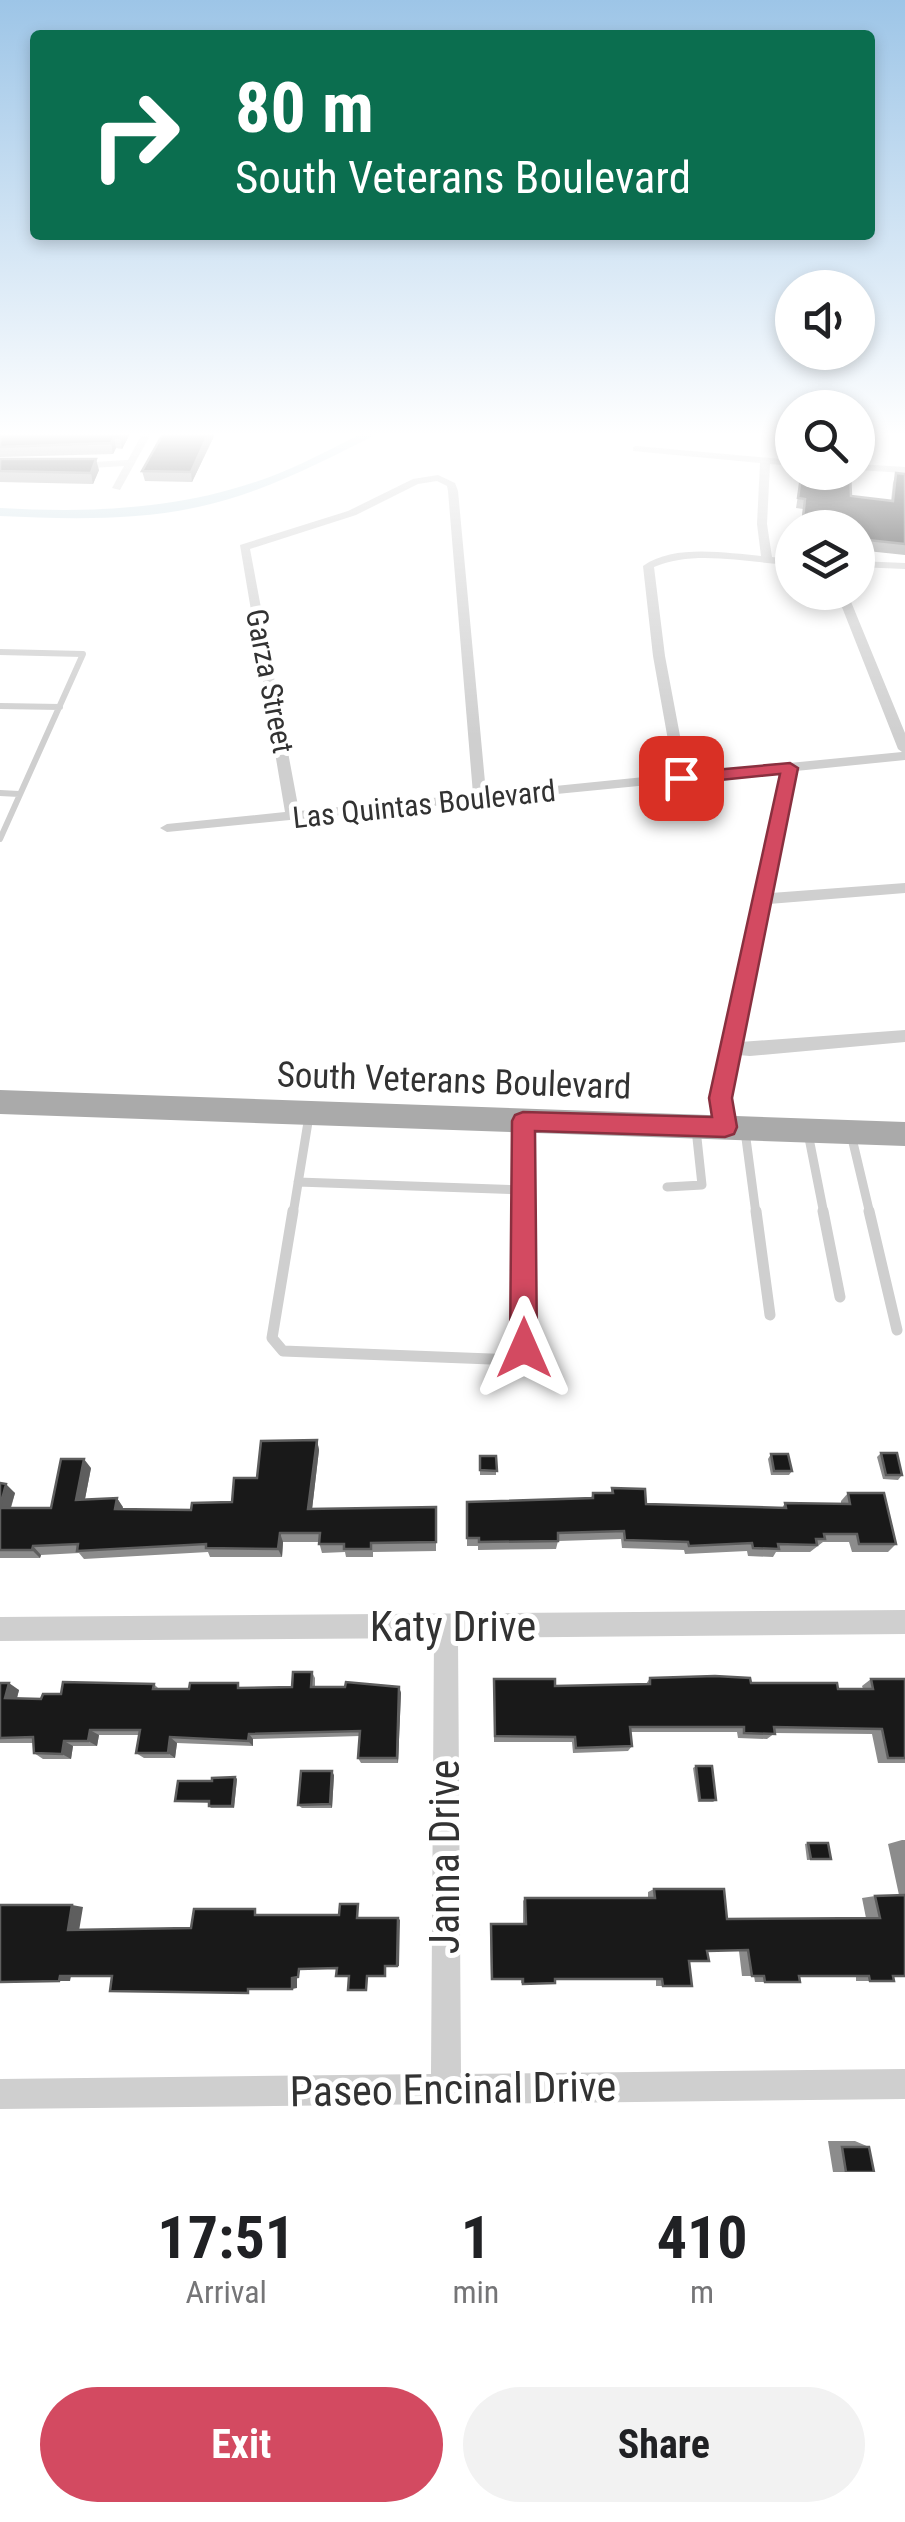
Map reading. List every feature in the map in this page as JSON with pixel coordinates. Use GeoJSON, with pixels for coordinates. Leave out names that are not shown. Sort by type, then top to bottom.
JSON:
{"type":"FeatureCollection","features":[{"type":"Feature","properties":{"kind":"main road","name":"South Veterans Boulevard"},"geometry":{"type":"LineString","coordinates":[[0,1102],[905,1134]]}},
{"type":"Feature","properties":{"kind":"street","name":"Garza Street"},"geometry":{"type":"LineString","coordinates":[[287,533],[244,547],[293,816]]}},
{"type":"Feature","properties":{"kind":"street","name":"Garza Street"},"geometry":{"type":"LineString","coordinates":[[457,533],[480,798]]}},
{"type":"Feature","properties":{"kind":"street"},"geometry":{"type":"LineString","coordinates":[[763,533],[767,561]]}},
{"type":"Feature","properties":{"kind":"street"},"geometry":{"type":"LineString","coordinates":[[681,778],[648,566],[658,559],[775,561]]}},
{"type":"Feature","properties":{"kind":"street"},"geometry":{"type":"LineString","coordinates":[[875,565],[905,566]]}},
{"type":"Feature","properties":{"kind":"street"},"geometry":{"type":"LineString","coordinates":[[848,610],[905,753]]}},
{"type":"Feature","properties":{"kind":"street","name":"Las Quintas Boulevard"},"geometry":{"type":"LineString","coordinates":[[166,828],[790,768],[905,753]]}},
{"type":"Feature","properties":{"kind":"street"},"geometry":{"type":"LineString","coordinates":[[722,1127],[720,1098],[790,768]]}},
{"type":"Feature","properties":{"kind":"street"},"geometry":{"type":"LineString","coordinates":[[765,899],[905,888]]}},
{"type":"Feature","properties":{"kind":"street"},"geometry":{"type":"LineString","coordinates":[[733,1048],[750,1050],[905,1036]]}},
{"type":"Feature","properties":{"kind":"street","name":"Katy Drive"},"geometry":{"type":"LineString","coordinates":[[0,1629],[905,1622]]}},
{"type":"Feature","properties":{"kind":"street","name":"Janna Drive"},"geometry":{"type":"LineString","coordinates":[[446,1626],[446,2089]]}},
{"type":"Feature","properties":{"kind":"street","name":"Paseo Encinal Drive"},"geometry":{"type":"LineString","coordinates":[[0,2094],[905,2084]]}},
{"type":"Feature","properties":{"kind":"lane"},"geometry":{"type":"LineString","coordinates":[[0,652],[84,654],[0,840]]}},
{"type":"Feature","properties":{"kind":"lane"},"geometry":{"type":"LineString","coordinates":[[0,706],[60,707]]}},
{"type":"Feature","properties":{"kind":"lane"},"geometry":{"type":"LineString","coordinates":[[0,793],[19,794]]}},
{"type":"Feature","properties":{"kind":"lane"},"geometry":{"type":"LineString","coordinates":[[310,1113],[272,1338],[282,1350],[514,1360],[524,1348],[523,1121]]}},
{"type":"Feature","properties":{"kind":"lane"},"geometry":{"type":"LineString","coordinates":[[667,1187],[702,1185],[722,1127]]}},
{"type":"Feature","properties":{"kind":"lane"},"geometry":{"type":"LineString","coordinates":[[722,1127],[770,1316]]}},
{"type":"Feature","properties":{"kind":"lane"},"geometry":{"type":"LineString","coordinates":[[807,1130],[840,1297]]}},
{"type":"Feature","properties":{"kind":"lane"},"geometry":{"type":"LineString","coordinates":[[851,1132],[897,1330]]}},
{"type":"Feature","properties":{"kind":"lane"},"geometry":{"type":"LineString","coordinates":[[298,1182],[524,1190]]}},
{"type":"Feature","properties":{"kind":"building"},"geometry":{"type":"Polygon","coordinates":[[[875,533],[905,533],[905,544],[875,541],[875,533]]]}},
{"type":"Feature","properties":{"kind":"building"},"geometry":{"type":"Polygon","coordinates":[[[317,1440],[308,1509],[436,1507],[436,1542],[371,1543],[371,1549],[344,1549],[344,1544],[319,1544],[320,1533],[280,1533],[278,1549],[206,1548],[206,1544],[77,1551],[78,1544],[0,1550],[0,1508],[51,1508],[61,1459],[84,1459],[76,1500],[117,1498],[115,1509],[191,1510],[192,1503],[232,1502],[234,1478],[257,1478],[261,1441],[317,1440]]]}},
{"type":"Feature","properties":{"kind":"building"},"geometry":{"type":"Polygon","coordinates":[[[881,1453],[897,1453],[902,1475],[886,1475],[881,1453]]]}},
{"type":"Feature","properties":{"kind":"building"},"geometry":{"type":"Polygon","coordinates":[[[771,1454],[788,1454],[792,1471],[774,1471],[771,1454]]]}},
{"type":"Feature","properties":{"kind":"building"},"geometry":{"type":"Polygon","coordinates":[[[480,1456],[496,1456],[497,1471],[480,1470],[480,1456]]]}},
{"type":"Feature","properties":{"kind":"building"},"geometry":{"type":"Polygon","coordinates":[[[0,1483],[6,1484],[0,1507],[0,1483]]]}},
{"type":"Feature","properties":{"kind":"building"},"geometry":{"type":"Polygon","coordinates":[[[612,1488],[645,1489],[646,1504],[786,1508],[785,1503],[850,1504],[848,1493],[884,1493],[896,1544],[859,1544],[857,1534],[824,1534],[825,1539],[816,1539],[817,1545],[778,1544],[779,1549],[753,1548],[752,1543],[689,1546],[688,1542],[625,1540],[624,1531],[558,1533],[558,1541],[479,1542],[479,1538],[467,1538],[467,1502],[593,1498],[593,1493],[613,1493],[612,1488]]]}},
{"type":"Feature","properties":{"kind":"building"},"geometry":{"type":"Polygon","coordinates":[[[293,1672],[312,1672],[311,1687],[345,1687],[346,1682],[399,1687],[397,1758],[358,1758],[360,1731],[249,1734],[248,1741],[170,1737],[168,1753],[136,1753],[140,1730],[90,1730],[88,1741],[64,1741],[62,1754],[34,1753],[33,1737],[0,1738],[0,1683],[9,1683],[5,1698],[41,1699],[43,1694],[61,1694],[63,1682],[154,1684],[153,1689],[189,1689],[190,1683],[238,1683],[238,1688],[292,1687],[293,1672]]]}},
{"type":"Feature","properties":{"kind":"building"},"geometry":{"type":"Polygon","coordinates":[[[650,1678],[750,1678],[751,1683],[837,1683],[838,1689],[873,1689],[871,1679],[905,1679],[905,1758],[888,1758],[882,1729],[774,1727],[775,1734],[744,1733],[744,1727],[630,1727],[632,1746],[576,1748],[575,1737],[495,1736],[494,1679],[555,1679],[555,1686],[650,1684],[650,1678]]]}},
{"type":"Feature","properties":{"kind":"building"},"geometry":{"type":"Polygon","coordinates":[[[696,1766],[712,1766],[716,1800],[700,1800],[696,1766]]]}},
{"type":"Feature","properties":{"kind":"building"},"geometry":{"type":"Polygon","coordinates":[[[301,1771],[332,1771],[330,1804],[298,1805],[301,1771]]]}},
{"type":"Feature","properties":{"kind":"building"},"geometry":{"type":"Polygon","coordinates":[[[235,1777],[232,1806],[175,1801],[178,1781],[235,1777]]]}},
{"type":"Feature","properties":{"kind":"building"},"geometry":{"type":"Polygon","coordinates":[[[808,1843],[828,1843],[831,1859],[811,1859],[808,1843]]]}},
{"type":"Feature","properties":{"kind":"building"},"geometry":{"type":"Polygon","coordinates":[[[654,1889],[724,1889],[727,1919],[880,1918],[875,1896],[905,1895],[905,1976],[893,1976],[894,1981],[870,1981],[869,1976],[799,1976],[800,1982],[765,1982],[764,1976],[752,1976],[748,1950],[707,1951],[709,1961],[689,1961],[692,1986],[663,1986],[662,1979],[555,1979],[555,1983],[523,1984],[523,1979],[492,1979],[491,1924],[526,1924],[525,1898],[655,1898],[654,1889]]]}},
{"type":"Feature","properties":{"kind":"building"},"geometry":{"type":"Polygon","coordinates":[[[340,1904],[358,1904],[357,1918],[398,1918],[397,1966],[385,1966],[385,1976],[367,1976],[366,1990],[348,1990],[349,1976],[336,1976],[337,1968],[299,1969],[298,1977],[292,1978],[292,1989],[248,1989],[248,1993],[110,1991],[112,1976],[0,1982],[0,1905],[72,1905],[68,1930],[191,1928],[194,1909],[255,1909],[255,1915],[339,1915],[340,1904]]]}},
{"type":"Feature","properties":{"kind":"building"},"geometry":{"type":"Polygon","coordinates":[[[842,2147],[869,2147],[874,2172],[846,2172],[842,2147]]]}},
{"type":"Feature","properties":{"kind":"route"},"geometry":{"type":"LineString","coordinates":[[524,1348],[523,1121],[725,1127],[720,1098],[790,768],[681,778]]}}]}
